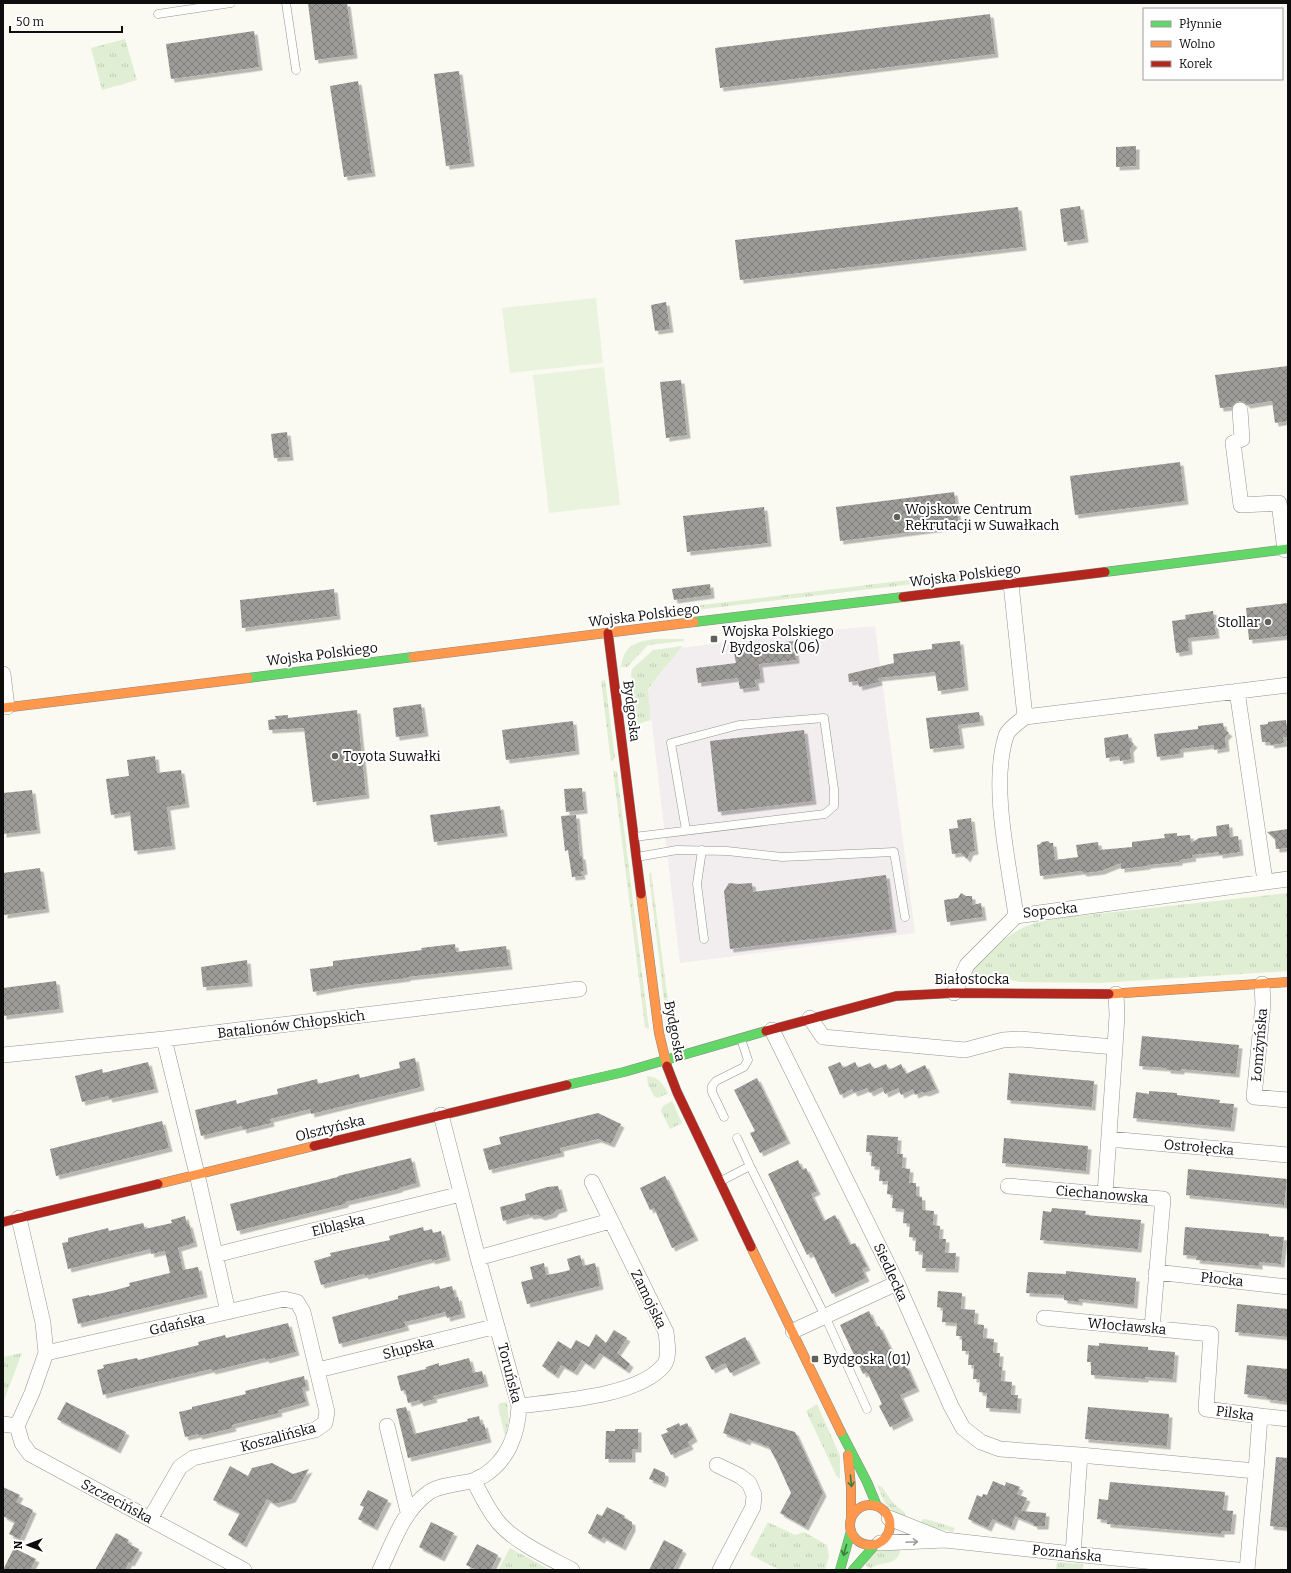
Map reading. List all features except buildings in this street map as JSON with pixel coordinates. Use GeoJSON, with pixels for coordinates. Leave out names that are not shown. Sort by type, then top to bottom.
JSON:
{"type":"FeatureCollection","features":[{"type":"Feature","properties":{"kind":"street"},"geometry":{"type":"LineString","coordinates":[[1240,410],[1242,439],[1233,443],[1241,505],[1284,502],[1286,550]]}},
{"type":"Feature","properties":{"kind":"street","name":"Wojska Polskiego"},"geometry":{"type":"LineString","coordinates":[[5,707],[1286,550]]}},
{"type":"Feature","properties":{"kind":"street"},"geometry":{"type":"LineString","coordinates":[[1011,584],[1025,717],[1288,685]]}},
{"type":"Feature","properties":{"kind":"street","name":"Bydgoska"},"geometry":{"type":"LineString","coordinates":[[608,633],[657,1019],[665,1061],[677,1092],[847,1445],[867,1482],[877,1506]]}},
{"type":"Feature","properties":{"kind":"street"},"geometry":{"type":"LineString","coordinates":[[3,674],[5,707]]}},
{"type":"Feature","properties":{"kind":"street"},"geometry":{"type":"LineString","coordinates":[[1237,691],[1265,881]]}},
{"type":"Feature","properties":{"kind":"street","name":"Sopocka"},"geometry":{"type":"LineString","coordinates":[[1025,717],[1006,735],[1000,768],[1001,813],[1016,916],[1288,879]]}},
{"type":"Feature","properties":{"kind":"street"},"geometry":{"type":"LineString","coordinates":[[954,993],[967,965],[1016,916]]}},
{"type":"Feature","properties":{"kind":"street","name":"Białostocka"},"geometry":{"type":"LineString","coordinates":[[665,1061],[810,1018],[896,996],[954,993],[1116,994],[1288,982]]}},
{"type":"Feature","properties":{"kind":"street","name":"Łomżyńska"},"geometry":{"type":"LineString","coordinates":[[1262,984],[1263,1004],[1254,1097],[1288,1100]]}},
{"type":"Feature","properties":{"kind":"street","name":"Batalionów Chłopskich"},"geometry":{"type":"LineString","coordinates":[[3,1055],[164,1039],[579,989]]}},
{"type":"Feature","properties":{"kind":"street"},"geometry":{"type":"LineString","coordinates":[[1105,1194],[1115,1047],[1116,994]]}},
{"type":"Feature","properties":{"kind":"street"},"geometry":{"type":"LineString","coordinates":[[810,1018],[823,1037],[965,1050],[1003,1040],[1020,1039],[1115,1047]]}},
{"type":"Feature","properties":{"kind":"street","name":"Siedlecka"},"geometry":{"type":"LineString","coordinates":[[772,1030],[897,1283],[951,1406],[963,1428],[981,1442],[1000,1449],[1080,1455]]}},
{"type":"Feature","properties":{"kind":"street"},"geometry":{"type":"LineString","coordinates":[[164,1039],[197,1174],[228,1312]]}},
{"type":"Feature","properties":{"kind":"street","name":"Olsztyńska"},"geometry":{"type":"LineString","coordinates":[[3,1222],[665,1061]]}},
{"type":"Feature","properties":{"kind":"street","name":"Toruńska"},"geometry":{"type":"LineString","coordinates":[[380,1570],[408,1512],[429,1492],[457,1483],[474,1481],[488,1473],[503,1459],[513,1440],[518,1422],[519,1406],[478,1258],[441,1115]]}},
{"type":"Feature","properties":{"kind":"street","name":"Ostrołęcka"},"geometry":{"type":"LineString","coordinates":[[1109,1139],[1288,1155]]}},
{"type":"Feature","properties":{"kind":"street","name":"Zamojska"},"geometry":{"type":"LineString","coordinates":[[519,1406],[582,1398],[623,1389],[646,1380],[665,1364],[668,1348],[666,1332],[592,1182]]}},
{"type":"Feature","properties":{"kind":"street","name":"Ciechanowska"},"geometry":{"type":"LineString","coordinates":[[1008,1186],[1163,1199],[1152,1328]]}},
{"type":"Feature","properties":{"kind":"street","name":"Elbląska"},"geometry":{"type":"LineString","coordinates":[[215,1255],[461,1194]]}},
{"type":"Feature","properties":{"kind":"street"},"geometry":{"type":"LineString","coordinates":[[10,1425],[34,1388],[46,1353],[43,1323],[19,1218]]}},
{"type":"Feature","properties":{"kind":"street"},"geometry":{"type":"LineString","coordinates":[[478,1258],[610,1221]]}},
{"type":"Feature","properties":{"kind":"street","name":"Płocka"},"geometry":{"type":"LineString","coordinates":[[1156,1272],[1288,1286]]}},
{"type":"Feature","properties":{"kind":"street"},"geometry":{"type":"LineString","coordinates":[[793,1331],[897,1283]]}},
{"type":"Feature","properties":{"kind":"street","name":"Gdańska"},"geometry":{"type":"LineString","coordinates":[[46,1353],[284,1299],[297,1302],[304,1312]]}},
{"type":"Feature","properties":{"kind":"street","name":"Koszalińska"},"geometry":{"type":"LineString","coordinates":[[150,1519],[180,1467],[193,1458],[315,1430],[325,1423],[327,1412],[304,1312]]}},
{"type":"Feature","properties":{"kind":"street","name":"Włocławska"},"geometry":{"type":"LineString","coordinates":[[1044,1318],[1211,1334]]}},
{"type":"Feature","properties":{"kind":"street","name":"Słupska"},"geometry":{"type":"LineString","coordinates":[[318,1370],[498,1326]]}},
{"type":"Feature","properties":{"kind":"street","name":"Pilska"},"geometry":{"type":"LineString","coordinates":[[1211,1334],[1206,1409],[1260,1416],[1248,1570]]}},
{"type":"Feature","properties":{"kind":"street"},"geometry":{"type":"LineString","coordinates":[[1260,1416],[1288,1419]]}},
{"type":"Feature","properties":{"kind":"street","name":"Szczecińska"},"geometry":{"type":"LineString","coordinates":[[10,1425],[30,1454],[244,1570]]}},
{"type":"Feature","properties":{"kind":"street"},"geometry":{"type":"LineString","coordinates":[[387,1426],[408,1512]]}},
{"type":"Feature","properties":{"kind":"street","name":"Bydgoska"},"geometry":{"type":"LineString","coordinates":[[847,1445],[852,1518]]}},
{"type":"Feature","properties":{"kind":"street"},"geometry":{"type":"LineString","coordinates":[[1072,1554],[1080,1455],[1256,1471]]}},
{"type":"Feature","properties":{"kind":"street"},"geometry":{"type":"LineString","coordinates":[[717,1465],[740,1476],[749,1483],[754,1495],[753,1507],[720,1570]]}},
{"type":"Feature","properties":{"kind":"street"},"geometry":{"type":"LineString","coordinates":[[474,1481],[486,1506],[500,1524],[516,1539],[572,1570]]}},
{"type":"Feature","properties":{"kind":"street"},"geometry":{"type":"LineString","coordinates":[[840,1570],[851,1531],[852,1518],[859,1508],[871,1505],[877,1506],[886,1513],[889,1518],[890,1530],[888,1535],[877,1544],[853,1570]]}},
{"type":"Feature","properties":{"kind":"street","name":"Poznańska"},"geometry":{"type":"LineString","coordinates":[[889,1518],[945,1540]]}},
{"type":"Feature","properties":{"kind":"street"},"geometry":{"type":"LineString","coordinates":[[851,1531],[858,1541],[863,1544],[877,1544]]}},
{"type":"Feature","properties":{"kind":"street","name":"Poznańska"},"geometry":{"type":"LineString","coordinates":[[877,1544],[945,1540],[1238,1570]]}},
{"type":"Feature","properties":{"kind":"lane"},"geometry":{"type":"LineString","coordinates":[[158,14],[232,3]]}},
{"type":"Feature","properties":{"kind":"lane"},"geometry":{"type":"LineString","coordinates":[[286,3],[296,70]]}},
{"type":"Feature","properties":{"kind":"lane"},"geometry":{"type":"LineString","coordinates":[[634,837],[825,814],[834,806],[834,789],[824,718],[739,725],[671,743],[686,830]]}},
{"type":"Feature","properties":{"kind":"lane"},"geometry":{"type":"LineString","coordinates":[[636,857],[677,850],[727,851],[782,857],[894,852],[905,917]]}},
{"type":"Feature","properties":{"kind":"lane"},"geometry":{"type":"LineString","coordinates":[[702,850],[697,884],[704,939]]}},
{"type":"Feature","properties":{"kind":"lane"},"geometry":{"type":"LineString","coordinates":[[724,1117],[712,1092],[712,1086],[716,1081],[744,1067],[748,1060],[741,1039]]}},
{"type":"Feature","properties":{"kind":"lane"},"geometry":{"type":"LineString","coordinates":[[737,1138],[825,1316],[867,1409]]}},
{"type":"Feature","properties":{"kind":"lane"},"geometry":{"type":"LineString","coordinates":[[720,1182],[750,1166]]}},
{"type":"Feature","properties":{"kind":"shaded area"},"geometry":{"type":"Polygon","coordinates":[[[875,626],[915,933],[680,963],[648,690],[681,648],[799,633],[875,626]]]}},
{"type":"Feature","properties":{"kind":"green space"},"geometry":{"type":"Polygon","coordinates":[[[125,39],[137,80],[102,90],[91,48],[125,39]]]}},
{"type":"Feature","properties":{"kind":"green space"},"geometry":{"type":"Polygon","coordinates":[[[596,298],[603,363],[510,373],[502,308],[596,298]]]}},
{"type":"Feature","properties":{"kind":"green space"},"geometry":{"type":"Polygon","coordinates":[[[604,367],[620,505],[549,513],[533,375],[604,367]]]}},
{"type":"Feature","properties":{"kind":"green space"},"geometry":{"type":"Polygon","coordinates":[[[998,569],[989,575],[679,612],[677,608],[998,569]]]}},
{"type":"Feature","properties":{"kind":"green space"},"geometry":{"type":"Polygon","coordinates":[[[655,639],[684,639],[684,641],[648,645],[627,667],[621,667],[628,649],[636,643],[655,639]]]}},
{"type":"Feature","properties":{"kind":"green space"},"geometry":{"type":"Polygon","coordinates":[[[684,646],[648,689],[651,720],[637,724],[631,674],[632,669],[653,650],[684,646]]]}},
{"type":"Feature","properties":{"kind":"green space"},"geometry":{"type":"Polygon","coordinates":[[[605,680],[615,758],[611,762],[601,681],[605,680]]]}},
{"type":"Feature","properties":{"kind":"green space"},"geometry":{"type":"Polygon","coordinates":[[[613,770],[617,772],[649,1029],[645,1027],[613,770]]]}},
{"type":"Feature","properties":{"kind":"green space"},"geometry":{"type":"Polygon","coordinates":[[[651,872],[671,1024],[667,1026],[649,874],[651,872]]]}},
{"type":"Feature","properties":{"kind":"green space"},"geometry":{"type":"Polygon","coordinates":[[[1288,893],[1288,971],[1100,983],[1019,982],[998,977],[965,977],[978,961],[996,945],[1016,931],[1038,922],[1059,918],[1288,893]]]}},
{"type":"Feature","properties":{"kind":"green space"},"geometry":{"type":"Polygon","coordinates":[[[647,1076],[658,1079],[668,1093],[658,1098],[654,1096],[648,1085],[647,1076]]]}},
{"type":"Feature","properties":{"kind":"green space"},"geometry":{"type":"Polygon","coordinates":[[[672,1101],[682,1123],[670,1129],[661,1111],[663,1106],[672,1101]]]}},
{"type":"Feature","properties":{"kind":"green space"},"geometry":{"type":"Polygon","coordinates":[[[22,1353],[3,1403],[3,1357],[22,1353]]]}},
{"type":"Feature","properties":{"kind":"green space"},"geometry":{"type":"Polygon","coordinates":[[[507,1402],[509,1421],[505,1437],[498,1406],[500,1403],[507,1402]]]}},
{"type":"Feature","properties":{"kind":"green space"},"geometry":{"type":"Polygon","coordinates":[[[817,1404],[840,1456],[840,1479],[837,1477],[806,1411],[817,1404]]]}},
{"type":"Feature","properties":{"kind":"green space"},"geometry":{"type":"Polygon","coordinates":[[[877,1485],[882,1487],[893,1503],[904,1512],[906,1517],[890,1509],[882,1497],[877,1485]]]}},
{"type":"Feature","properties":{"kind":"green space"},"geometry":{"type":"Polygon","coordinates":[[[923,1519],[955,1528],[953,1532],[919,1524],[923,1519]]]}},
{"type":"Feature","properties":{"kind":"green space"},"geometry":{"type":"Polygon","coordinates":[[[768,1522],[795,1535],[804,1532],[827,1545],[829,1556],[825,1570],[780,1570],[750,1555],[768,1522]]]}},
{"type":"Feature","properties":{"kind":"green space"},"geometry":{"type":"Polygon","coordinates":[[[901,1546],[900,1553],[890,1562],[870,1569],[865,1564],[875,1550],[901,1546]]]}},
{"type":"Feature","properties":{"kind":"green space"},"geometry":{"type":"Polygon","coordinates":[[[510,1548],[550,1570],[498,1570],[510,1548]]]}},
{"type":"Feature","properties":{"kind":"green space"},"geometry":{"type":"Polygon","coordinates":[[[1057,1562],[1083,1564],[1082,1570],[1056,1570],[1057,1562]]]}},
{"type":"Feature","properties":{"kind":"traffic: fast"},"geometry":{"type":"LineString","coordinates":[[1105,572],[1288,549]]}},
{"type":"Feature","properties":{"kind":"traffic: fast"},"geometry":{"type":"LineString","coordinates":[[694,622],[903,597]]}},
{"type":"Feature","properties":{"kind":"traffic: fast"},"geometry":{"type":"LineString","coordinates":[[248,678],[413,657]]}},
{"type":"Feature","properties":{"kind":"traffic: fast"},"geometry":{"type":"LineString","coordinates":[[567,1085],[624,1072],[766,1031]]}},
{"type":"Feature","properties":{"kind":"traffic: fast"},"geometry":{"type":"LineString","coordinates":[[841,1432],[867,1482],[877,1506]]}},
{"type":"Feature","properties":{"kind":"traffic: fast"},"geometry":{"type":"LineString","coordinates":[[840,1570],[851,1531]]}},
{"type":"Feature","properties":{"kind":"traffic: fast"},"geometry":{"type":"LineString","coordinates":[[853,1570],[875,1545]]}},
{"type":"Feature","properties":{"kind":"traffic: slow"},"geometry":{"type":"LineString","coordinates":[[413,657],[694,622]]}},
{"type":"Feature","properties":{"kind":"traffic: slow"},"geometry":{"type":"LineString","coordinates":[[3,708],[248,678]]}},
{"type":"Feature","properties":{"kind":"traffic: slow"},"geometry":{"type":"LineString","coordinates":[[641,894],[659,1033],[667,1066]]}},
{"type":"Feature","properties":{"kind":"traffic: slow"},"geometry":{"type":"LineString","coordinates":[[1109,994],[1288,982]]}},
{"type":"Feature","properties":{"kind":"traffic: slow"},"geometry":{"type":"LineString","coordinates":[[158,1184],[314,1146]]}},
{"type":"Feature","properties":{"kind":"traffic: slow"},"geometry":{"type":"LineString","coordinates":[[751,1247],[841,1432]]}},
{"type":"Feature","properties":{"kind":"traffic: slow"},"geometry":{"type":"LineString","coordinates":[[848,1455],[851,1487],[851,1518]]}},
{"type":"Feature","properties":{"kind":"traffic: slow"},"geometry":{"type":"LineString","coordinates":[[874,1505],[881,1508],[887,1514],[890,1525],[889,1533],[881,1542],[874,1545],[866,1545],[859,1542],[851,1533],[850,1521],[853,1514],[862,1506],[874,1505]]}},
{"type":"Feature","properties":{"kind":"traffic: jam"},"geometry":{"type":"LineString","coordinates":[[903,597],[1105,572]]}},
{"type":"Feature","properties":{"kind":"traffic: jam"},"geometry":{"type":"LineString","coordinates":[[608,633],[641,894]]}},
{"type":"Feature","properties":{"kind":"traffic: jam"},"geometry":{"type":"LineString","coordinates":[[766,1031],[896,996],[954,993],[1109,994]]}},
{"type":"Feature","properties":{"kind":"traffic: jam"},"geometry":{"type":"LineString","coordinates":[[667,1066],[677,1092],[751,1247]]}},
{"type":"Feature","properties":{"kind":"traffic: jam"},"geometry":{"type":"LineString","coordinates":[[314,1146],[567,1085]]}},
{"type":"Feature","properties":{"kind":"traffic: jam"},"geometry":{"type":"LineString","coordinates":[[3,1222],[158,1184]]}},
{"type":"Feature","properties":{"kind":"place","name":"Wojskowe Centrum Rekrutacji w Suwałkach"},"geometry":{"type":"Point","coordinates":[897,517]}},
{"type":"Feature","properties":{"kind":"place","name":"Stollar"},"geometry":{"type":"Point","coordinates":[1268,622]}},
{"type":"Feature","properties":{"kind":"place","name":"Wojska Polskiego / Bydgoska (06)"},"geometry":{"type":"Point","coordinates":[714,639]}},
{"type":"Feature","properties":{"kind":"place","name":"Toyota Suwałki"},"geometry":{"type":"Point","coordinates":[335,756]}},
{"type":"Feature","properties":{"kind":"place","name":"Bydgoska (01)"},"geometry":{"type":"Point","coordinates":[815,1359]}}]}
